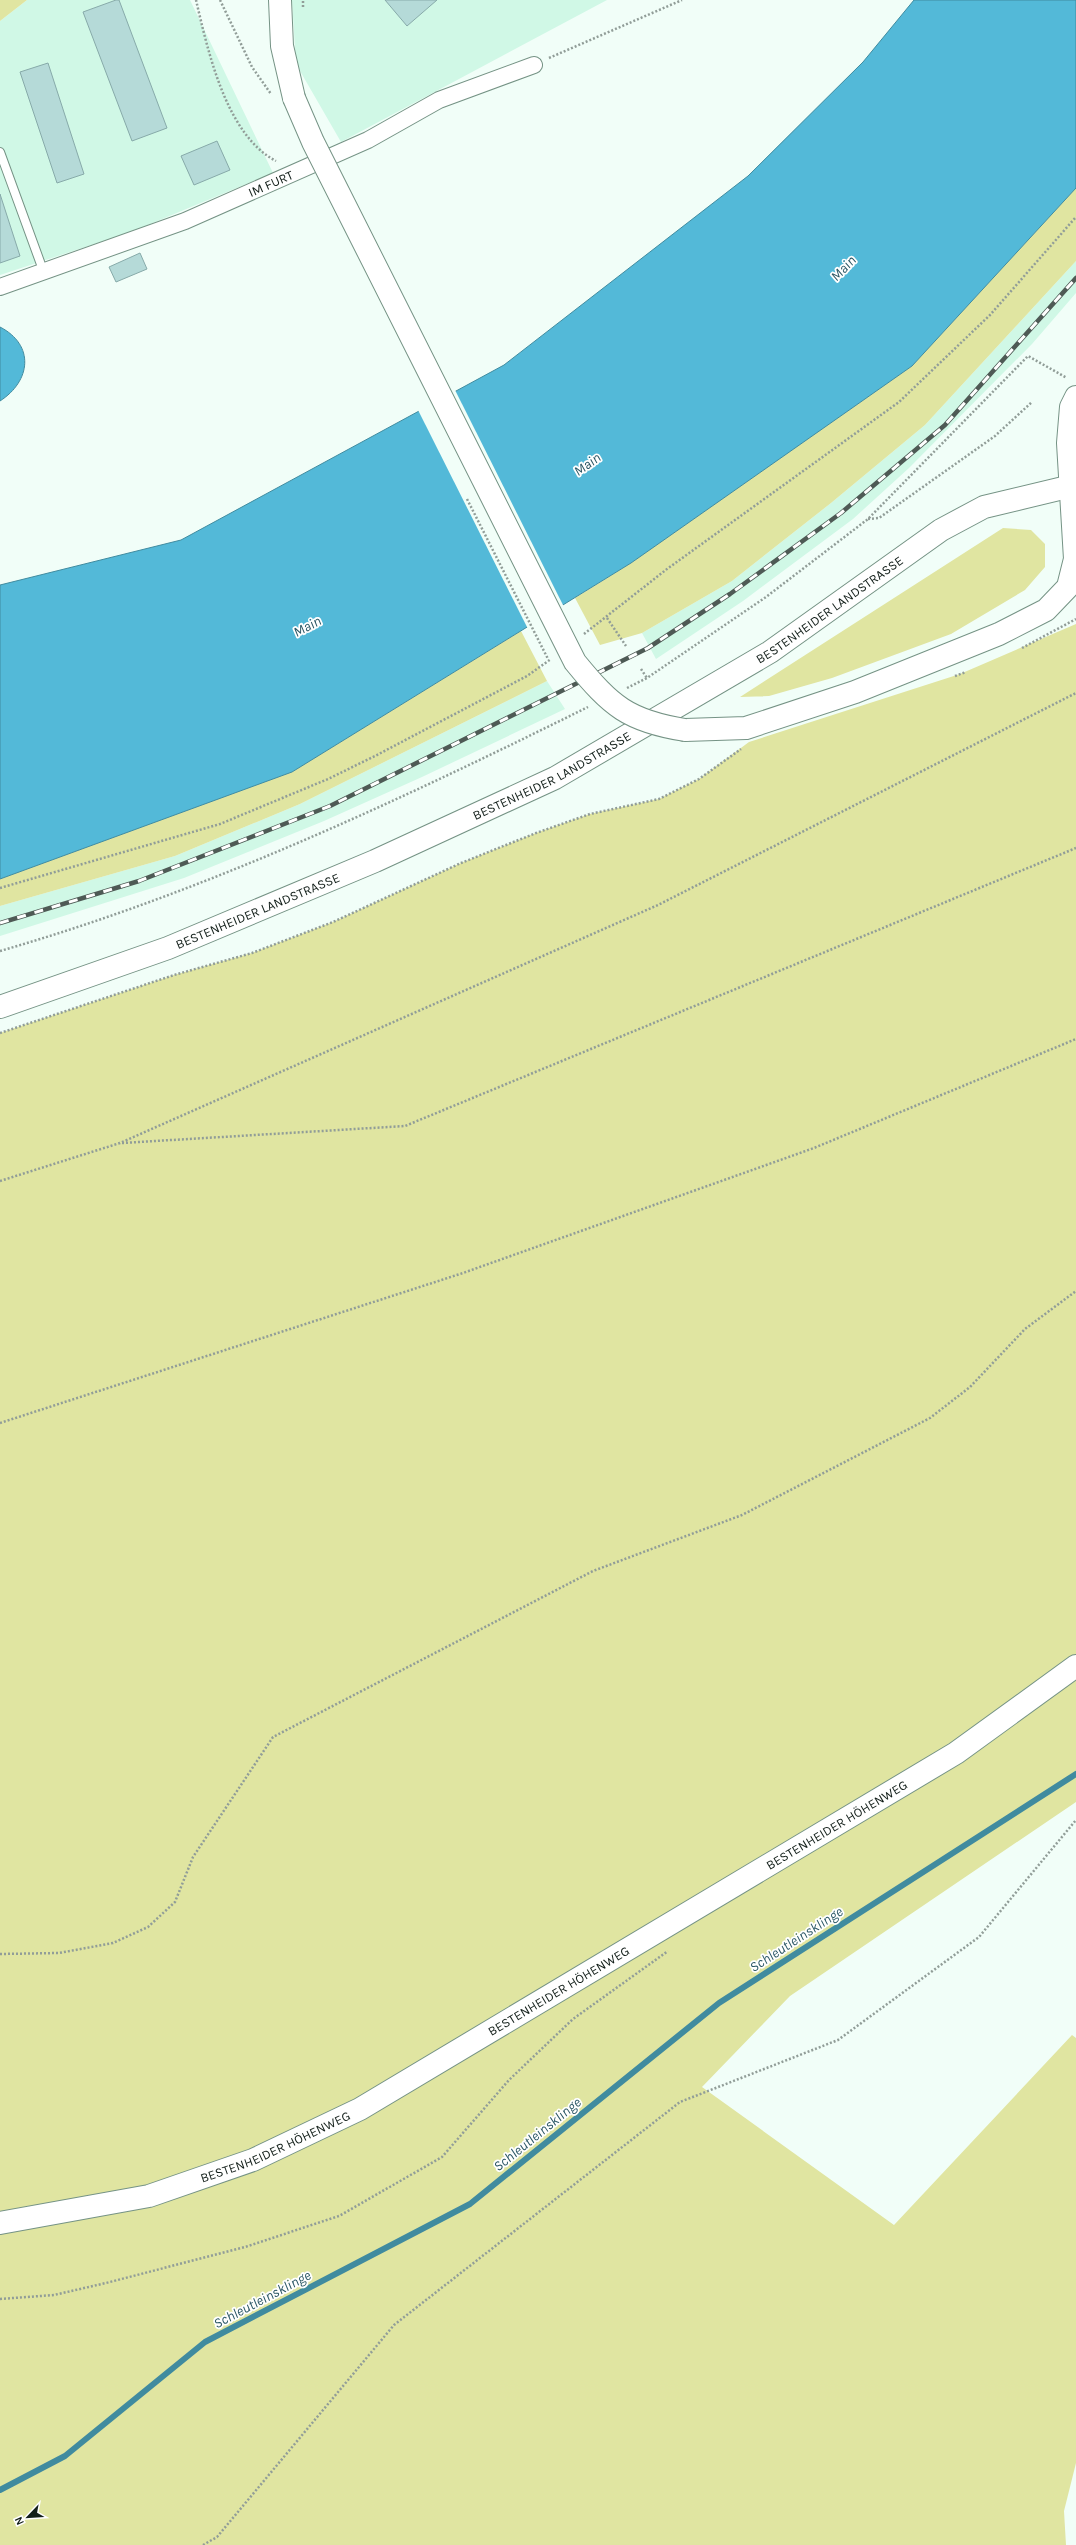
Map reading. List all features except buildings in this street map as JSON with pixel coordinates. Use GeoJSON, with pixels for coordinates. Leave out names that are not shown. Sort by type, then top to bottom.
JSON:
{"type":"FeatureCollection","features":[{"type":"Feature","properties":{"kind":"main road"},"geometry":{"type":"LineString","coordinates":[[280,0],[284,99],[313,142],[575,662],[596,688],[634,717],[657,726],[685,730],[746,728],[920,668],[999,634],[1046,610],[1068,587],[1075,559],[1074,485],[1068,443],[1072,394]]}},
{"type":"Feature","properties":{"kind":"main road","name":"BESTENHEIDER LANDSTRASSE"},"geometry":{"type":"LineString","coordinates":[[0,1007],[168,948],[375,861],[554,778],[770,652],[941,530],[984,507],[1074,485]]}},
{"type":"Feature","properties":{"kind":"main road","name":"BESTENHEIDER HÖHENWEG"},"geometry":{"type":"LineString","coordinates":[[0,2223],[149,2196],[253,2160],[360,2109],[956,1754],[1076,1666]]}},
{"type":"Feature","properties":{"kind":"street","name":"IM FURT"},"geometry":{"type":"LineString","coordinates":[[0,287],[43,270],[185,221],[368,140],[439,100],[534,65]]}},
{"type":"Feature","properties":{"kind":"lane"},"geometry":{"type":"LineString","coordinates":[[0,152],[43,270]]}},
{"type":"Feature","properties":{"kind":"path"},"geometry":{"type":"LineString","coordinates":[[196,0],[209,56],[239,128],[265,156],[296,172]]}},
{"type":"Feature","properties":{"kind":"path"},"geometry":{"type":"LineString","coordinates":[[220,0],[252,67],[284,99]]}},
{"type":"Feature","properties":{"kind":"path"},"geometry":{"type":"LineString","coordinates":[[534,65],[682,0]]}},
{"type":"Feature","properties":{"kind":"path"},"geometry":{"type":"LineString","coordinates":[[582,636],[607,618],[667,569],[900,402],[990,315],[1076,217]]}},
{"type":"Feature","properties":{"kind":"path"},"geometry":{"type":"LineString","coordinates":[[620,691],[647,678],[766,597],[868,519],[1028,356],[1072,394]]}},
{"type":"Feature","properties":{"kind":"path"},"geometry":{"type":"LineString","coordinates":[[868,519],[879,518],[995,436],[1032,402]]}},
{"type":"Feature","properties":{"kind":"path"},"geometry":{"type":"LineString","coordinates":[[607,618],[626,646]]}},
{"type":"Feature","properties":{"kind":"path"},"geometry":{"type":"LineString","coordinates":[[0,888],[220,824],[328,779],[376,756],[527,676],[552,658]]}},
{"type":"Feature","properties":{"kind":"path"},"geometry":{"type":"LineString","coordinates":[[641,669],[647,678]]}},
{"type":"Feature","properties":{"kind":"path"},"geometry":{"type":"LineString","coordinates":[[0,1181],[120,1143],[658,905],[1076,693]]}},
{"type":"Feature","properties":{"kind":"path"},"geometry":{"type":"LineString","coordinates":[[0,951],[198,885],[356,819],[593,705]]}},
{"type":"Feature","properties":{"kind":"path"},"geometry":{"type":"LineString","coordinates":[[0,1033],[174,975],[252,953],[333,922],[461,863],[536,833],[590,814],[659,799],[699,779],[738,752],[749,742],[746,728]]}},
{"type":"Feature","properties":{"kind":"path"},"geometry":{"type":"LineString","coordinates":[[120,1143],[405,1126],[1076,848]]}},
{"type":"Feature","properties":{"kind":"path"},"geometry":{"type":"LineString","coordinates":[[0,1423],[463,1273],[814,1148],[1076,1039]]}},
{"type":"Feature","properties":{"kind":"path"},"geometry":{"type":"LineString","coordinates":[[0,1954],[59,1953],[114,1943],[148,1927],[175,1902],[193,1857],[273,1737],[593,1571],[742,1515],[930,1418],[970,1387],[1025,1329],[1076,1291]]}},
{"type":"Feature","properties":{"kind":"path"},"geometry":{"type":"LineString","coordinates":[[203,2545],[217,2537],[394,2325],[680,2102],[838,2040],[979,1937],[1076,1820]]}},
{"type":"Feature","properties":{"kind":"path"},"geometry":{"type":"LineString","coordinates":[[0,2299],[54,2295],[106,2283],[244,2247],[339,2216],[442,2157],[509,2080],[574,2019],[671,1949]]}},
{"type":"Feature","properties":{"kind":"shaded area"},"geometry":{"type":"Polygon","coordinates":[[[27,0],[190,0],[273,173],[131,232],[0,275],[0,21],[27,0]]]}},
{"type":"Feature","properties":{"kind":"shaded area"},"geometry":{"type":"Polygon","coordinates":[[[292,0],[607,0],[341,142],[296,64],[292,0]]]}},
{"type":"Feature","properties":{"kind":"shaded area"},"geometry":{"type":"Polygon","coordinates":[[[1076,261],[1076,293],[1032,344],[909,468],[853,519],[743,601],[656,659],[642,633],[732,581],[831,503],[925,425],[1076,261]]]}},
{"type":"Feature","properties":{"kind":"shaded area"},"geometry":{"type":"Polygon","coordinates":[[[547,681],[565,709],[422,777],[324,821],[184,878],[0,936],[0,906],[175,856],[300,804],[547,681]]]}},
{"type":"Feature","properties":{"kind":"green space"},"geometry":{"type":"Polygon","coordinates":[[[0,0],[27,0],[0,21],[0,0]]]}},
{"type":"Feature","properties":{"kind":"green space"},"geometry":{"type":"Polygon","coordinates":[[[1076,188],[1076,261],[925,425],[831,503],[732,581],[642,633],[600,645],[575,598],[631,563],[912,366],[1076,188]]]}},
{"type":"Feature","properties":{"kind":"green space"},"geometry":{"type":"Polygon","coordinates":[[[1003,528],[1031,530],[1045,544],[1045,567],[1025,590],[951,634],[832,678],[769,696],[740,697],[1003,528]]]}},
{"type":"Feature","properties":{"kind":"green space"},"geometry":{"type":"Polygon","coordinates":[[[1076,624],[1076,1802],[790,1996],[702,2087],[894,2225],[1072,2035],[1076,2038],[1076,2463],[1064,2511],[1066,2545],[0,2545],[0,1033],[174,975],[252,953],[333,922],[461,863],[536,833],[590,814],[659,799],[699,779],[749,742],[960,674],[1076,624]]]}},
{"type":"Feature","properties":{"kind":"green space"},"geometry":{"type":"Polygon","coordinates":[[[521,631],[547,681],[300,804],[175,856],[0,906],[0,879],[292,772],[521,631]]]}},
{"type":"Feature","properties":{"kind":"water","name":"Main"},"geometry":{"type":"Polygon","coordinates":[[[914,0],[1076,0],[1076,188],[912,366],[631,563],[292,772],[0,879],[0,585],[181,540],[504,365],[748,176],[863,62],[914,0]]]}},
{"type":"Feature","properties":{"kind":"water"},"geometry":{"type":"Polygon","coordinates":[[[0,327],[19,343],[24,353],[25,363],[23,374],[18,384],[0,401],[0,327]]]}},
{"type":"Feature","properties":{"kind":"pier"},"geometry":{"type":"Polygon","coordinates":[[[455,390],[564,607],[528,629],[418,410],[455,390]]]}},
{"type":"Feature","properties":{"kind":"waterway","name":"Schleutleinsklinge"},"geometry":{"type":"LineString","coordinates":[[0,2490],[65,2456],[205,2342],[470,2204],[719,2003],[1076,1774]]}},
{"type":"Feature","properties":{"kind":"railway"},"geometry":{"type":"LineString","coordinates":[[0,923],[139,881],[330,806],[648,648],[730,594],[841,513],[945,425],[1076,278]]}}]}
